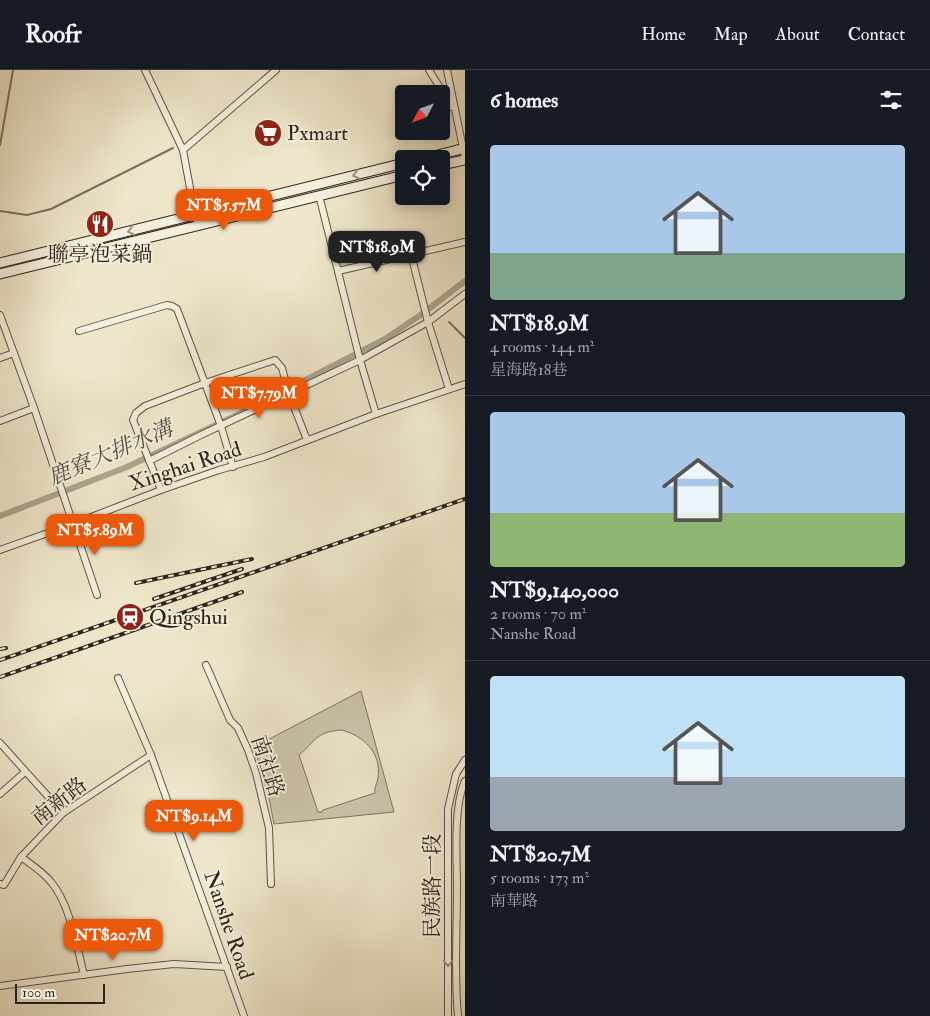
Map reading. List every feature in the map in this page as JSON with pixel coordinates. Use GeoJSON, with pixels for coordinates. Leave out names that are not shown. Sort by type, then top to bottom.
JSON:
{"type":"FeatureCollection","features":[{"type":"Feature","properties":{"kind":"street"},"geometry":{"type":"LineString","coordinates":[[145,70],[183,150],[194,215],[198,225]]}},
{"type":"Feature","properties":{"kind":"street"},"geometry":{"type":"LineString","coordinates":[[183,150],[274,70]]}},
{"type":"Feature","properties":{"kind":"street"},"geometry":{"type":"LineString","coordinates":[[429,70],[455,112]]}},
{"type":"Feature","properties":{"kind":"street"},"geometry":{"type":"LineString","coordinates":[[447,70],[465,154]]}},
{"type":"Feature","properties":{"kind":"street"},"geometry":{"type":"LineString","coordinates":[[450,156],[465,154]]}},
{"type":"Feature","properties":{"kind":"street"},"geometry":{"type":"LineString","coordinates":[[450,161],[465,154]]}},
{"type":"Feature","properties":{"kind":"street"},"geometry":{"type":"LineString","coordinates":[[0,263],[395,165]]}},
{"type":"Feature","properties":{"kind":"street"},"geometry":{"type":"LineString","coordinates":[[0,274],[395,176]]}},
{"type":"Feature","properties":{"kind":"street"},"geometry":{"type":"LineString","coordinates":[[319,195],[360,360],[376,414]]}},
{"type":"Feature","properties":{"kind":"street"},"geometry":{"type":"LineString","coordinates":[[338,272],[465,242]]}},
{"type":"Feature","properties":{"kind":"street"},"geometry":{"type":"LineString","coordinates":[[411,254],[428,322],[449,389]]}},
{"type":"Feature","properties":{"kind":"street"},"geometry":{"type":"LineString","coordinates":[[149,461],[360,360],[428,322],[465,294]]}},
{"type":"Feature","properties":{"kind":"street"},"geometry":{"type":"LineString","coordinates":[[79,332],[167,305],[177,309],[221,426],[233,467]]}},
{"type":"Feature","properties":{"kind":"street"},"geometry":{"type":"LineString","coordinates":[[0,315],[34,408],[97,595]]}},
{"type":"Feature","properties":{"kind":"street"},"geometry":{"type":"LineString","coordinates":[[0,358],[14,353]]}},
{"type":"Feature","properties":{"kind":"street"},"geometry":{"type":"LineString","coordinates":[[161,490],[132,420],[136,413],[145,406],[205,382],[275,360],[282,368],[289,394],[307,440]]}},
{"type":"Feature","properties":{"kind":"street","name":"Xinghai Road"},"geometry":{"type":"LineString","coordinates":[[0,550],[161,490],[264,457],[376,414],[465,384]]}},
{"type":"Feature","properties":{"kind":"street"},"geometry":{"type":"LineString","coordinates":[[0,421],[34,408]]}},
{"type":"Feature","properties":{"kind":"street","name":"南社路"},"geometry":{"type":"LineString","coordinates":[[206,665],[230,720],[238,728],[256,772],[269,828],[271,884]]}},
{"type":"Feature","properties":{"kind":"street","name":"Nanshe Road"},"geometry":{"type":"LineString","coordinates":[[118,678],[151,755],[244,1016]]}},
{"type":"Feature","properties":{"kind":"street"},"geometry":{"type":"LineString","coordinates":[[0,743],[62,813]]}},
{"type":"Feature","properties":{"kind":"street","name":"南新路"},"geometry":{"type":"LineString","coordinates":[[0,884],[4,885],[21,857],[62,813],[151,755]]}},
{"type":"Feature","properties":{"kind":"street","name":"民族路一段"},"geometry":{"type":"LineString","coordinates":[[448,1016],[448,809],[456,774],[465,760]]}},
{"type":"Feature","properties":{"kind":"street"},"geometry":{"type":"LineString","coordinates":[[0,794],[25,772]]}},
{"type":"Feature","properties":{"kind":"street","name":"民族路一段"},"geometry":{"type":"LineString","coordinates":[[458,1016],[458,809],[465,781]]}},
{"type":"Feature","properties":{"kind":"street"},"geometry":{"type":"LineString","coordinates":[[21,857],[46,876],[59,893],[74,937],[84,975]]}},
{"type":"Feature","properties":{"kind":"street"},"geometry":{"type":"LineString","coordinates":[[0,986],[174,964],[227,966]]}},
{"type":"Feature","properties":{"kind":"shaded area"},"geometry":{"type":"Polygon","coordinates":[[[361,691],[394,812],[274,824],[268,793],[254,747],[361,691]],[[341,730],[321,735],[299,755],[318,812],[375,793],[378,769],[374,753],[369,746],[349,732],[341,730]]]}},
{"type":"Feature","properties":{"kind":"waterway"},"geometry":{"type":"LineString","coordinates":[[0,145],[13,70]]}},
{"type":"Feature","properties":{"kind":"waterway"},"geometry":{"type":"LineString","coordinates":[[0,211],[27,215],[51,209],[173,148]]}},
{"type":"Feature","properties":{"kind":"waterway","name":"鹿寮大排水溝"},"geometry":{"type":"LineString","coordinates":[[0,516],[127,467],[239,414],[385,339],[465,281]]}},
{"type":"Feature","properties":{"kind":"waterway"},"geometry":{"type":"LineString","coordinates":[[449,322],[465,338]]}},
{"type":"Feature","properties":{"kind":"railway"},"geometry":{"type":"LineString","coordinates":[[0,660],[465,499]]}},
{"type":"Feature","properties":{"kind":"railway"},"geometry":{"type":"LineString","coordinates":[[136,583],[252,559]]}},
{"type":"Feature","properties":{"kind":"railway"},"geometry":{"type":"LineString","coordinates":[[154,599],[242,569]]}},
{"type":"Feature","properties":{"kind":"railway"},"geometry":{"type":"LineString","coordinates":[[0,677],[242,592]]}},
{"type":"Feature","properties":{"kind":"railway"},"geometry":{"type":"LineString","coordinates":[[0,649],[6,648]]}},
{"type":"Feature","properties":{"kind":"place","name":"Pxmart"},"geometry":{"type":"Point","coordinates":[268,133]}},
{"type":"Feature","properties":{"kind":"place","name":"聯亭泡菜鍋"},"geometry":{"type":"Point","coordinates":[100,224]}},
{"type":"Feature","properties":{"kind":"place","name":"Qingshui"},"geometry":{"type":"Point","coordinates":[130,617]}}]}
